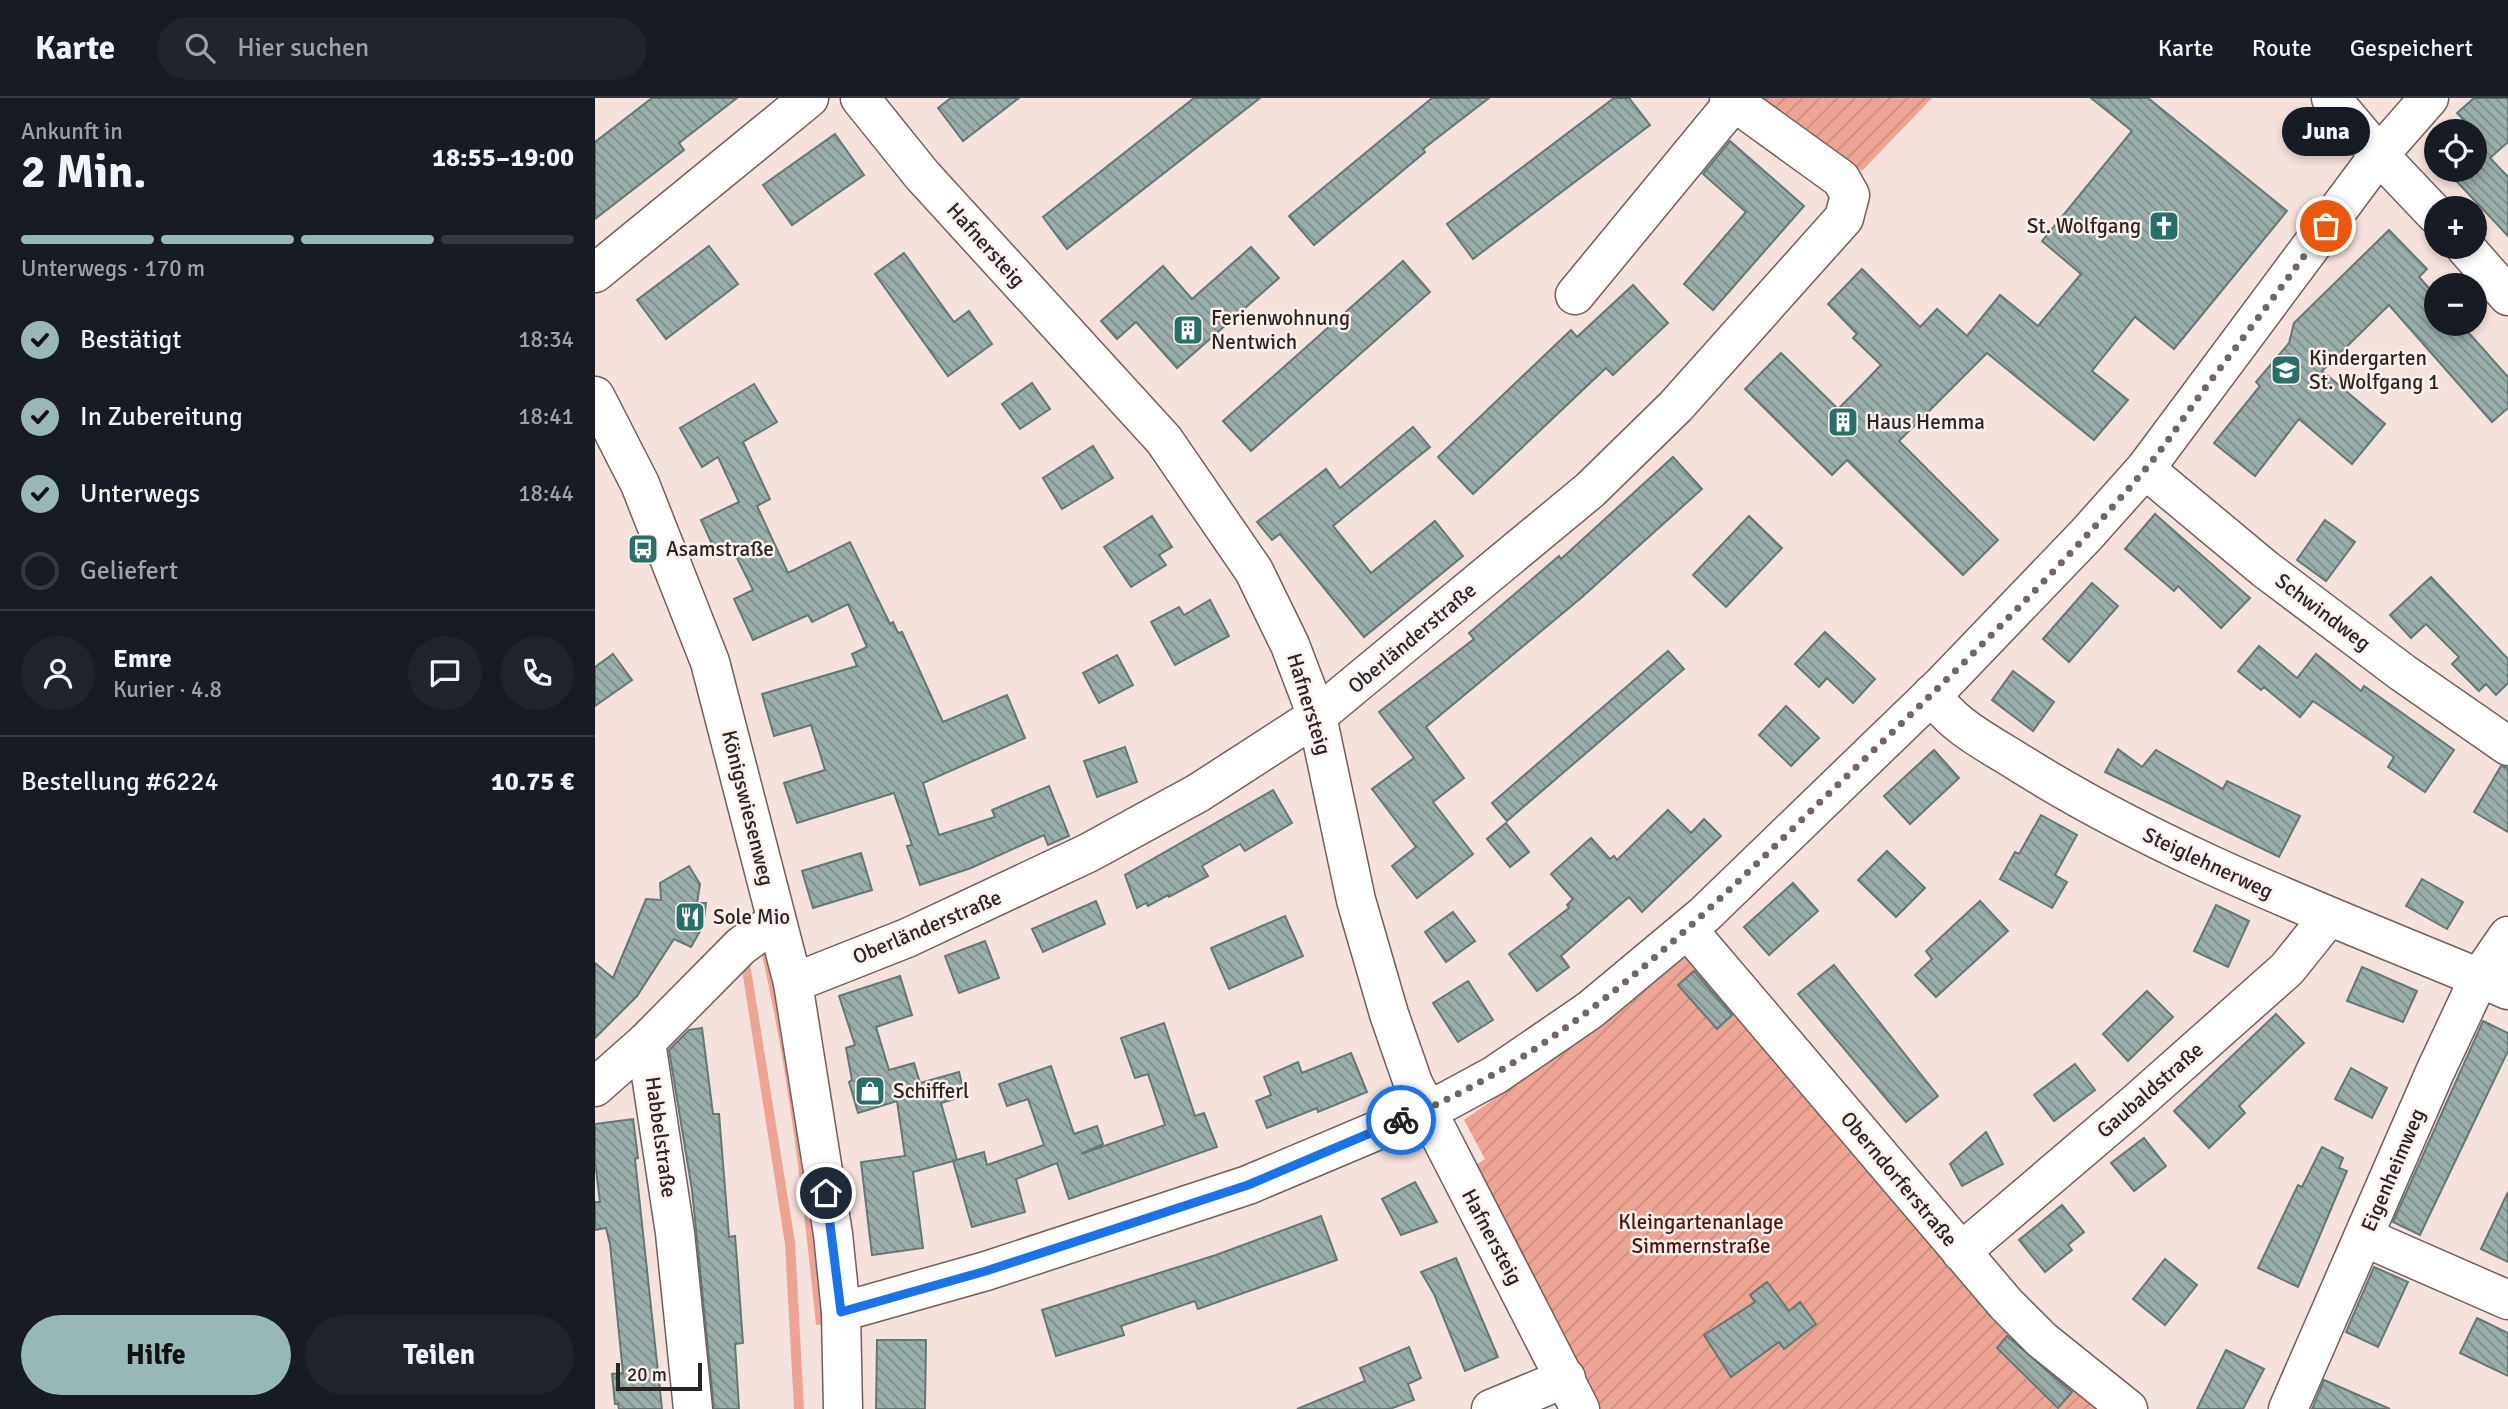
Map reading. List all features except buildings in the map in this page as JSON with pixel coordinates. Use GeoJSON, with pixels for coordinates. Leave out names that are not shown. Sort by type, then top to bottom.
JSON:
{"type":"FeatureCollection","features":[{"type":"Feature","properties":{"kind":"street"},"geometry":{"type":"LineString","coordinates":[[595,273],[809,98]]}},
{"type":"Feature","properties":{"kind":"street","name":"Hafnersteig"},"geometry":{"type":"LineString","coordinates":[[860,98],[922,175],[1164,440],[1254,571],[1290,645],[1317,716],[1356,900],[1389,1014],[1425,1110],[1573,1394]]}},
{"type":"Feature","properties":{"kind":"street"},"geometry":{"type":"LineString","coordinates":[[2331,98],[2424,202]]}},
{"type":"Feature","properties":{"kind":"street"},"geometry":{"type":"LineString","coordinates":[[841,1312],[986,1271],[1248,1185],[1425,1110],[1495,1075],[1590,1010],[1688,930],[1932,694],[2145,469],[2379,155],[2430,98]]}},
{"type":"Feature","properties":{"kind":"street"},"geometry":{"type":"LineString","coordinates":[[1575,295],[1731,100]]}},
{"type":"Feature","properties":{"kind":"street","name":"Oberländerstraße"},"geometry":{"type":"LineString","coordinates":[[793,983],[907,939],[1088,853],[1198,793],[1317,716],[1591,490],[1676,406],[1844,218],[1850,195],[1841,180],[1731,100]]}},
{"type":"Feature","properties":{"kind":"street"},"geometry":{"type":"LineString","coordinates":[[2476,259],[2508,296]]}},
{"type":"Feature","properties":{"kind":"street","name":"Königswiesenweg"},"geometry":{"type":"LineString","coordinates":[[595,396],[610,456],[710,662],[793,983],[831,1220],[841,1312],[843,1409]]}},
{"type":"Feature","properties":{"kind":"street","name":"Schwindweg"},"geometry":{"type":"LineString","coordinates":[[2145,469],[2276,577],[2403,673],[2508,746]]}},
{"type":"Feature","properties":{"kind":"street","name":"Steiglehnerweg"},"geometry":{"type":"LineString","coordinates":[[1932,694],[1941,709],[1982,739],[2074,796],[2195,858],[2328,918],[2494,984]]}},
{"type":"Feature","properties":{"kind":"street","name":"Gaubaldstraße"},"geometry":{"type":"LineString","coordinates":[[1961,1252],[2136,1104],[2277,978],[2308,945],[2328,918]]}},
{"type":"Feature","properties":{"kind":"street"},"geometry":{"type":"LineString","coordinates":[[595,1087],[646,1042],[741,946],[776,921]]}},
{"type":"Feature","properties":{"kind":"street","name":"Oberndorferstraße"},"geometry":{"type":"LineString","coordinates":[[1688,930],[1961,1252],[2042,1340],[2128,1409]]}},
{"type":"Feature","properties":{"kind":"street","name":"Eigenheimweg"},"geometry":{"type":"LineString","coordinates":[[2288,1409],[2364,1237],[2494,984],[2508,936]]}},
{"type":"Feature","properties":{"kind":"street","name":"Habbelstraße"},"geometry":{"type":"LineString","coordinates":[[646,1042],[675,1233],[693,1409]]}},
{"type":"Feature","properties":{"kind":"street"},"geometry":{"type":"LineString","coordinates":[[2364,1237],[2508,1300]]}},
{"type":"Feature","properties":{"kind":"street"},"geometry":{"type":"LineString","coordinates":[[1491,1409],[1573,1394]]}},
{"type":"Feature","properties":{"kind":"green space"},"geometry":{"type":"Polygon","coordinates":[[[1762,98],[1932,98],[1862,171],[1762,98]]]}},
{"type":"Feature","properties":{"kind":"green space"},"geometry":{"type":"Polygon","coordinates":[[[760,946],[770,951],[815,1237],[824,1324],[816,1325],[787,1087],[760,946]]]}},
{"type":"Feature","properties":{"kind":"green space"},"geometry":{"type":"Polygon","coordinates":[[[748,951],[795,1242],[804,1409],[794,1409],[785,1244],[740,957],[748,951]]]}},
{"type":"Feature","properties":{"kind":"green space","name":"Kleingartenanlage Simmernstraße"},"geometry":{"type":"Polygon","coordinates":[[[1685,958],[1695,961],[2101,1409],[1595,1409],[1471,1168],[1485,1159],[1464,1120],[1550,1060],[1676,961],[1685,958]]]}},
{"type":"Feature","properties":{"kind":"way so far"},"geometry":{"type":"LineString","coordinates":[[1401,1120],[1447,1101],[1495,1075],[1590,1010],[1677,940],[1942,685],[2086,535],[2145,469],[2326,226]]}},
{"type":"Feature","properties":{"kind":"place","name":"St. Wolfgang"},"geometry":{"type":"Point","coordinates":[2164,226]}},
{"type":"Feature","properties":{"kind":"place","name":"Juna"},"geometry":{"type":"Point","coordinates":[2326,226]}},
{"type":"Feature","properties":{"kind":"place","name":"Ferienwohnung Nentwich"},"geometry":{"type":"Point","coordinates":[1188,330]}},
{"type":"Feature","properties":{"kind":"place","name":"Kindergarten St. Wolfgang 1"},"geometry":{"type":"Point","coordinates":[2286,370]}},
{"type":"Feature","properties":{"kind":"place","name":"Haus Hemma"},"geometry":{"type":"Point","coordinates":[1843,422]}},
{"type":"Feature","properties":{"kind":"place","name":"Asamstraße"},"geometry":{"type":"Point","coordinates":[643,549]}},
{"type":"Feature","properties":{"kind":"place","name":"Sole Mio"},"geometry":{"type":"Point","coordinates":[690,917]}},
{"type":"Feature","properties":{"kind":"place","name":"Schifferl"},"geometry":{"type":"Point","coordinates":[870,1091]}},
{"type":"Feature","properties":{"kind":"route"},"geometry":{"type":"LineString","coordinates":[[826,1193],[841,1312],[1120,1229],[1248,1185],[1401,1120]]}}]}
